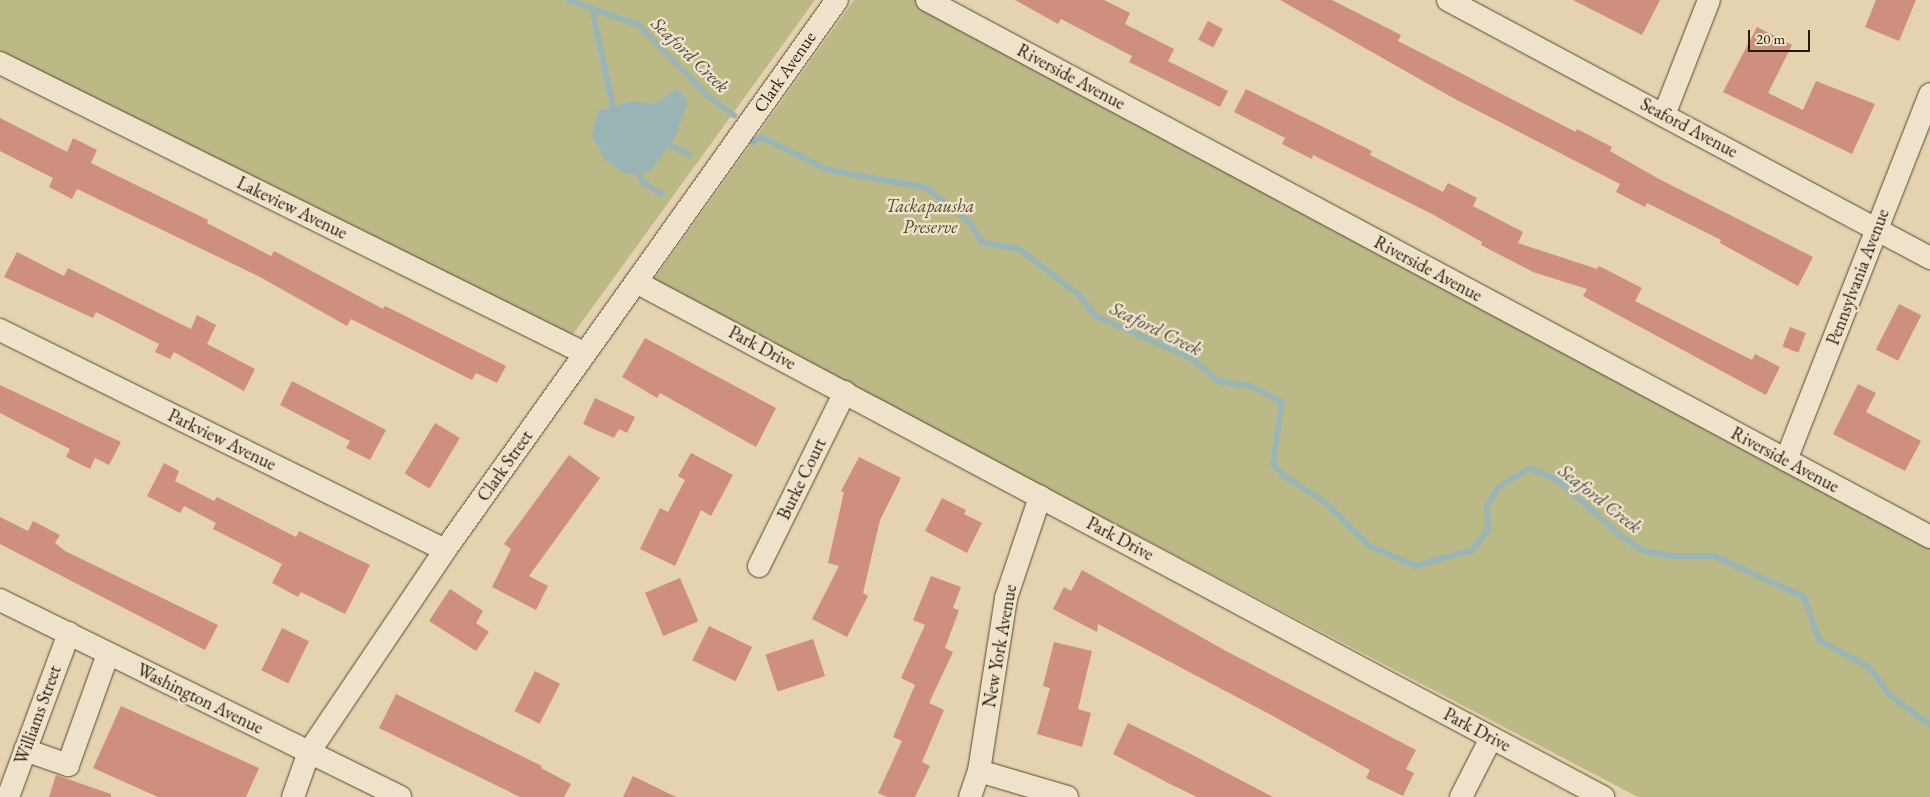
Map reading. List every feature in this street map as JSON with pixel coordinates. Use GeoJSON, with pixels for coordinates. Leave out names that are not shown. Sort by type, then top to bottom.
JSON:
{"type":"FeatureCollection","features":[{"type":"Feature","properties":{"kind":"street","name":"Clark Avenue"},"geometry":{"type":"LineString","coordinates":[[734,144],[837,0]]}},
{"type":"Feature","properties":{"kind":"street","name":"Riverside Avenue"},"geometry":{"type":"LineString","coordinates":[[927,0],[1930,537]]}},
{"type":"Feature","properties":{"kind":"street","name":"Seaford Avenue"},"geometry":{"type":"LineString","coordinates":[[1450,0],[1930,258]]}},
{"type":"Feature","properties":{"kind":"street"},"geometry":{"type":"LineString","coordinates":[[1664,115],[1709,0]]}},
{"type":"Feature","properties":{"kind":"street","name":"Lakeview Avenue"},"geometry":{"type":"LineString","coordinates":[[0,63],[584,353]]}},
{"type":"Feature","properties":{"kind":"street","name":"Pennsylvania Avenue"},"geometry":{"type":"LineString","coordinates":[[1786,460],[1930,94]]}},
{"type":"Feature","properties":{"kind":"street","name":"Clark Street"},"geometry":{"type":"LineString","coordinates":[[293,797],[309,752],[445,550],[734,144]]}},
{"type":"Feature","properties":{"kind":"street","name":"Park Drive"},"geometry":{"type":"LineString","coordinates":[[636,282],[1603,797]]}},
{"type":"Feature","properties":{"kind":"street","name":"Parkview Avenue"},"geometry":{"type":"LineString","coordinates":[[0,330],[445,550]]}},
{"type":"Feature","properties":{"kind":"street","name":"Burke Court"},"geometry":{"type":"LineString","coordinates":[[759,566],[844,392]]}},
{"type":"Feature","properties":{"kind":"street","name":"New York Avenue"},"geometry":{"type":"LineString","coordinates":[[970,797],[979,771],[1006,598],[1040,497]]}},
{"type":"Feature","properties":{"kind":"street","name":"Washington Avenue"},"geometry":{"type":"LineString","coordinates":[[0,600],[400,797]]}},
{"type":"Feature","properties":{"kind":"street","name":"Williams Street"},"geometry":{"type":"LineString","coordinates":[[8,797],[69,633]]}},
{"type":"Feature","properties":{"kind":"street"},"geometry":{"type":"LineString","coordinates":[[25,750],[68,765],[108,654]]}},
{"type":"Feature","properties":{"kind":"street"},"geometry":{"type":"LineString","coordinates":[[1461,797],[1491,738]]}},
{"type":"Feature","properties":{"kind":"street"},"geometry":{"type":"LineString","coordinates":[[979,771],[1067,797]]}},
{"type":"Feature","properties":{"kind":"green space"},"geometry":{"type":"Polygon","coordinates":[[[0,0],[815,0],[568,341],[0,54],[0,0]]]}},
{"type":"Feature","properties":{"kind":"green space","name":"Tackapausha Preserve"},"geometry":{"type":"Polygon","coordinates":[[[854,0],[919,0],[1930,542],[1930,797],[1638,797],[652,282],[854,0]]]}},
{"type":"Feature","properties":{"kind":"water"},"geometry":{"type":"Polygon","coordinates":[[[676,88],[688,100],[683,116],[674,140],[650,171],[639,175],[624,173],[605,160],[592,135],[598,111],[632,101],[656,104],[676,88]]]}},
{"type":"Feature","properties":{"kind":"building"},"geometry":{"type":"Polygon","coordinates":[[[1015,0],[1104,0],[1130,13],[1125,24],[1174,49],[1168,61],[1228,91],[1220,107],[1129,62],[1132,56],[1061,19],[1058,24],[1015,0]]]}},
{"type":"Feature","properties":{"kind":"building"},"geometry":{"type":"Polygon","coordinates":[[[1280,0],[1332,0],[1401,35],[1398,41],[1576,132],[1577,129],[1612,147],[1610,151],[1659,179],[1813,257],[1798,286],[1720,243],[1721,240],[1647,203],[1645,207],[1616,192],[1620,184],[1453,98],[1280,0]]]}},
{"type":"Feature","properties":{"kind":"building"},"geometry":{"type":"Polygon","coordinates":[[[1573,0],[1660,0],[1642,35],[1573,0]]]}},
{"type":"Feature","properties":{"kind":"building"},"geometry":{"type":"Polygon","coordinates":[[[1876,0],[1916,0],[1899,41],[1865,27],[1876,0]]]}},
{"type":"Feature","properties":{"kind":"building"},"geometry":{"type":"Polygon","coordinates":[[[1208,21],[1223,29],[1213,48],[1198,40],[1208,21]]]}},
{"type":"Feature","properties":{"kind":"building"},"geometry":{"type":"Polygon","coordinates":[[[1757,27],[1792,45],[1768,93],[1803,110],[1816,81],[1875,104],[1852,154],[1723,92],[1757,27]]]}},
{"type":"Feature","properties":{"kind":"building"},"geometry":{"type":"Polygon","coordinates":[[[1246,89],[1372,151],[1370,155],[1443,192],[1448,183],[1477,198],[1473,206],[1523,232],[1518,243],[1597,269],[1599,266],[1642,288],[1635,301],[1752,360],[1755,354],[1780,367],[1766,395],[1583,296],[1587,289],[1533,272],[1481,245],[1482,242],[1432,214],[1313,155],[1312,159],[1282,144],[1285,138],[1234,112],[1246,89]]]}},
{"type":"Feature","properties":{"kind":"building"},"geometry":{"type":"Polygon","coordinates":[[[0,118],[67,152],[73,138],[97,150],[91,163],[208,220],[207,223],[271,256],[274,251],[383,309],[385,306],[506,366],[497,383],[476,373],[472,380],[351,319],[347,326],[260,277],[77,189],[72,199],[49,187],[53,178],[0,151],[0,118]]]}},
{"type":"Feature","properties":{"kind":"building"},"geometry":{"type":"Polygon","coordinates":[[[17,252],[64,276],[68,268],[191,329],[197,315],[216,325],[207,344],[255,369],[244,391],[174,352],[170,359],[155,352],[159,344],[96,312],[93,318],[4,277],[17,252]]]}},
{"type":"Feature","properties":{"kind":"building"},"geometry":{"type":"Polygon","coordinates":[[[1899,304],[1921,315],[1898,361],[1876,349],[1899,304]]]}},
{"type":"Feature","properties":{"kind":"building"},"geometry":{"type":"Polygon","coordinates":[[[1790,327],[1806,333],[1798,353],[1782,347],[1790,327]]]}},
{"type":"Feature","properties":{"kind":"building"},"geometry":{"type":"Polygon","coordinates":[[[645,338],[776,408],[756,447],[660,393],[657,398],[622,377],[645,338]]]}},
{"type":"Feature","properties":{"kind":"building"},"geometry":{"type":"Polygon","coordinates":[[[292,381],[386,430],[370,460],[346,448],[350,441],[280,405],[292,381]]]}},
{"type":"Feature","properties":{"kind":"building"},"geometry":{"type":"Polygon","coordinates":[[[1858,384],[1876,393],[1866,412],[1921,441],[1905,471],[1833,434],[1858,384]]]}},
{"type":"Feature","properties":{"kind":"building"},"geometry":{"type":"Polygon","coordinates":[[[0,385],[121,442],[109,465],[95,458],[90,469],[66,457],[70,449],[0,413],[0,385]]]}},
{"type":"Feature","properties":{"kind":"building"},"geometry":{"type":"Polygon","coordinates":[[[595,398],[635,417],[627,433],[619,429],[614,438],[583,424],[595,398]]]}},
{"type":"Feature","properties":{"kind":"building"},"geometry":{"type":"Polygon","coordinates":[[[435,423],[460,438],[429,489],[405,474],[435,423]]]}},
{"type":"Feature","properties":{"kind":"building"},"geometry":{"type":"Polygon","coordinates":[[[691,453],[733,475],[711,516],[701,510],[675,566],[640,549],[660,508],[668,512],[685,480],[678,476],[691,453]]]}},
{"type":"Feature","properties":{"kind":"building"},"geometry":{"type":"Polygon","coordinates":[[[569,455],[600,478],[529,576],[548,586],[536,610],[492,587],[511,549],[504,544],[569,455]]]}},
{"type":"Feature","properties":{"kind":"building"},"geometry":{"type":"Polygon","coordinates":[[[859,457],[901,478],[880,520],[863,593],[868,596],[847,637],[812,619],[839,566],[828,563],[844,492],[841,491],[859,457]]]}},
{"type":"Feature","properties":{"kind":"building"},"geometry":{"type":"Polygon","coordinates":[[[164,463],[179,471],[175,481],[214,501],[217,497],[296,537],[299,531],[370,565],[345,614],[301,592],[298,597],[272,583],[282,564],[213,529],[216,523],[184,506],[180,513],[147,496],[164,463]]]}},
{"type":"Feature","properties":{"kind":"building"},"geometry":{"type":"Polygon","coordinates":[[[942,498],[966,510],[964,514],[982,523],[967,553],[925,531],[942,498]]]}},
{"type":"Feature","properties":{"kind":"building"},"geometry":{"type":"Polygon","coordinates":[[[0,517],[28,531],[33,521],[60,535],[55,543],[65,551],[218,625],[205,650],[0,544],[0,517]]]}},
{"type":"Feature","properties":{"kind":"building"},"geometry":{"type":"Polygon","coordinates":[[[1082,570],[1226,651],[1416,750],[1406,769],[1414,773],[1403,796],[1366,778],[1370,770],[1271,715],[1098,624],[1097,632],[1053,609],[1064,587],[1071,591],[1082,570]]]}},
{"type":"Feature","properties":{"kind":"building"},"geometry":{"type":"Polygon","coordinates":[[[931,576],[961,587],[953,608],[959,610],[945,648],[953,652],[929,703],[944,710],[922,762],[930,766],[915,797],[887,797],[878,793],[902,741],[893,737],[915,685],[901,678],[925,625],[913,620],[931,576]]]}},
{"type":"Feature","properties":{"kind":"building"},"geometry":{"type":"Polygon","coordinates":[[[680,578],[698,621],[663,636],[645,593],[680,578]]]}},
{"type":"Feature","properties":{"kind":"building"},"geometry":{"type":"Polygon","coordinates":[[[450,589],[483,611],[476,623],[489,632],[476,651],[429,621],[450,589]]]}},
{"type":"Feature","properties":{"kind":"building"},"geometry":{"type":"Polygon","coordinates":[[[709,626],[752,647],[735,681],[692,660],[709,626]]]}},
{"type":"Feature","properties":{"kind":"building"},"geometry":{"type":"Polygon","coordinates":[[[282,628],[309,641],[288,683],[261,670],[282,628]]]}},
{"type":"Feature","properties":{"kind":"building"},"geometry":{"type":"Polygon","coordinates":[[[813,639],[825,676],[777,692],[765,654],[813,639]]]}},
{"type":"Feature","properties":{"kind":"building"},"geometry":{"type":"Polygon","coordinates":[[[1054,642],[1092,651],[1078,709],[1091,713],[1082,747],[1037,734],[1050,688],[1043,686],[1054,642]]]}},
{"type":"Feature","properties":{"kind":"building"},"geometry":{"type":"Polygon","coordinates":[[[535,671],[560,684],[540,724],[515,711],[535,671]]]}},
{"type":"Feature","properties":{"kind":"building"},"geometry":{"type":"Polygon","coordinates":[[[396,694],[542,766],[541,768],[571,784],[564,797],[520,797],[379,728],[396,694]]]}},
{"type":"Feature","properties":{"kind":"building"},"geometry":{"type":"Polygon","coordinates":[[[121,706],[259,768],[246,797],[158,797],[93,768],[121,706]]]}},
{"type":"Feature","properties":{"kind":"building"},"geometry":{"type":"Polygon","coordinates":[[[1128,723],[1273,797],[1197,797],[1168,783],[1113,754],[1128,723]]]}},
{"type":"Feature","properties":{"kind":"building"},"geometry":{"type":"Polygon","coordinates":[[[56,775],[111,794],[111,797],[49,797],[56,775]]]}},
{"type":"Feature","properties":{"kind":"building"},"geometry":{"type":"Polygon","coordinates":[[[633,776],[676,797],[623,797],[633,776]]]}},
{"type":"Feature","properties":{"kind":"waterway","name":"Seaford Creek"},"geometry":{"type":"LineString","coordinates":[[568,0],[639,25],[707,95],[734,115]]}},
{"type":"Feature","properties":{"kind":"waterway"},"geometry":{"type":"LineString","coordinates":[[592,9],[615,115]]}},
{"type":"Feature","properties":{"kind":"waterway","name":"Seaford Creek"},"geometry":{"type":"LineString","coordinates":[[761,137],[828,170],[927,188],[970,223],[982,242],[1019,249],[1078,294],[1096,316],[1191,358],[1218,381],[1251,386],[1282,402],[1273,464],[1284,476],[1326,503],[1368,545],[1415,566],[1472,550],[1488,530],[1487,506],[1499,487],[1529,468],[1558,480],[1621,536],[1644,551],[1672,556],[1714,556],[1804,597],[1819,640],[1870,668],[1889,694],[1930,725]]}},
{"type":"Feature","properties":{"kind":"waterway"},"geometry":{"type":"LineString","coordinates":[[753,142],[761,137]]}},
{"type":"Feature","properties":{"kind":"waterway"},"geometry":{"type":"LineString","coordinates":[[664,142],[690,155]]}},
{"type":"Feature","properties":{"kind":"waterway"},"geometry":{"type":"LineString","coordinates":[[636,168],[642,181],[662,195]]}}]}
